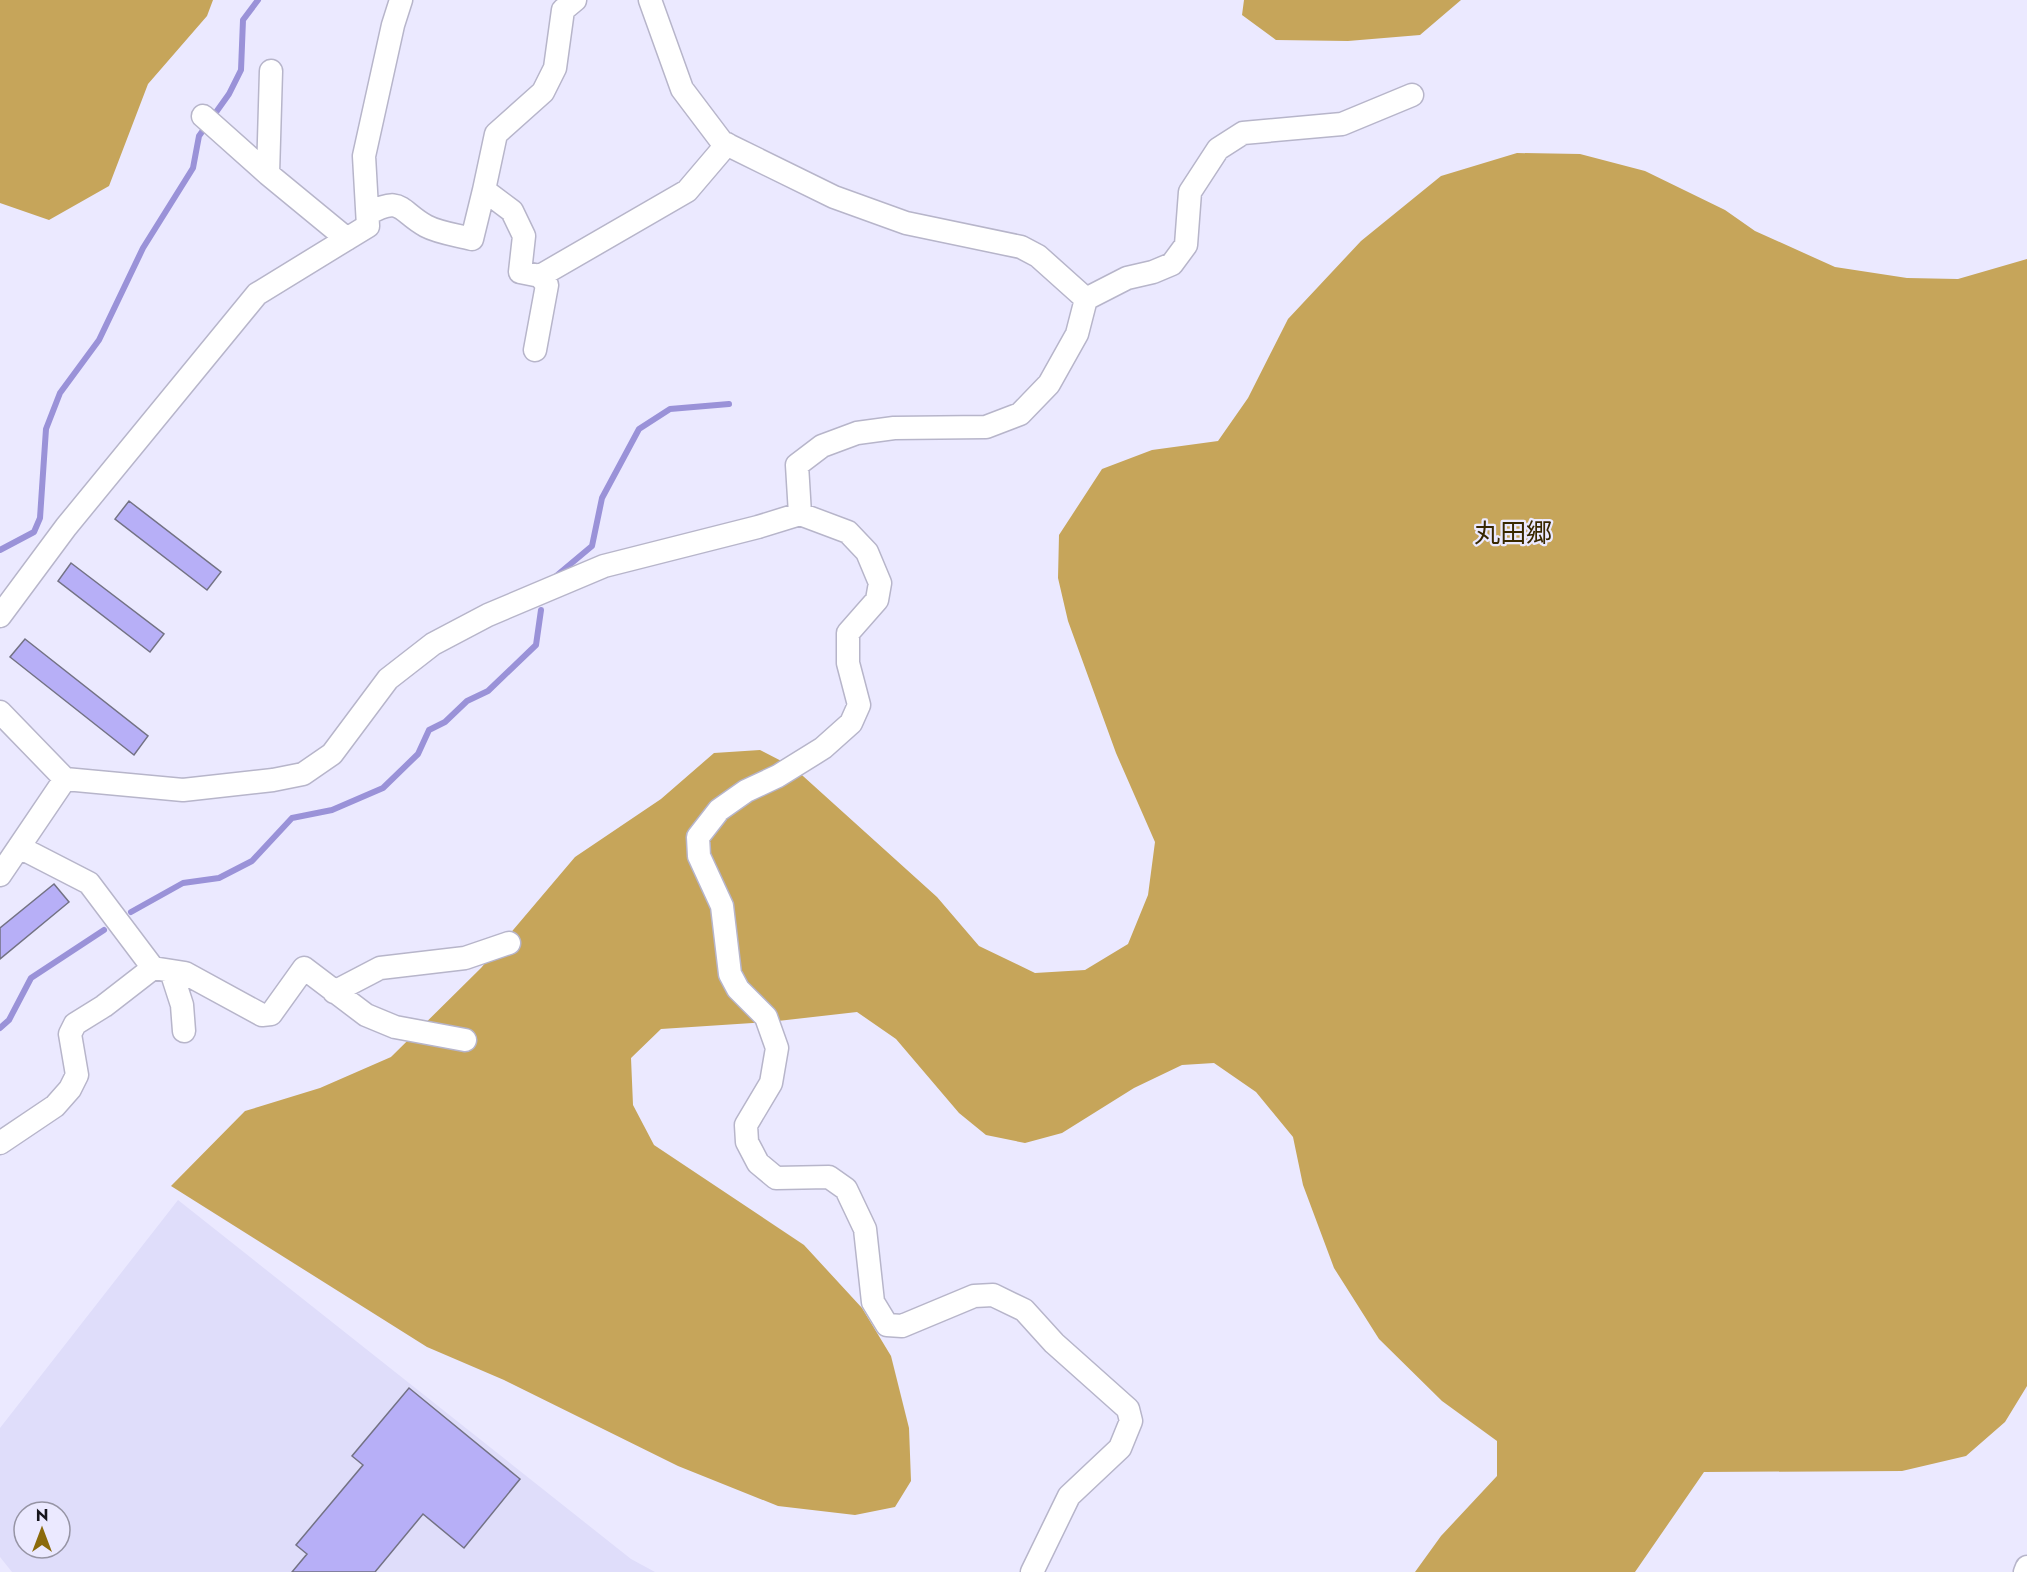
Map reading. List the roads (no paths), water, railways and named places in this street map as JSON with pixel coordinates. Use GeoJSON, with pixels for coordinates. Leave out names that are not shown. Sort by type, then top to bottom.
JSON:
{"type":"FeatureCollection","features":[{"type":"Feature","properties":{"kind":"street"},"geometry":{"type":"LineString","coordinates":[[0,616],[66,527],[257,294],[368,226],[364,156],[393,25],[401,0]]}},
{"type":"Feature","properties":{"kind":"street"},"geometry":{"type":"LineString","coordinates":[[368,214],[383,205],[399,206],[427,226],[472,239],[496,134],[543,92],[555,68],[563,10],[575,0]]}},
{"type":"Feature","properties":{"kind":"street"},"geometry":{"type":"LineString","coordinates":[[650,0],[682,89],[722,142],[834,197],[906,223],[1021,247],[1046,262],[1086,299]]}},
{"type":"Feature","properties":{"kind":"street"},"geometry":{"type":"LineString","coordinates":[[268,174],[271,71]]}},
{"type":"Feature","properties":{"kind":"street"},"geometry":{"type":"LineString","coordinates":[[800,514],[797,465],[822,446],[857,433],[894,428],[986,427],[1020,414],[1049,384],[1077,334],[1086,299],[1127,278],[1153,272],[1172,264],[1186,246],[1190,192],[1218,149],[1234,138],[1243,133],[1342,124],[1412,95]]}},
{"type":"Feature","properties":{"kind":"street"},"geometry":{"type":"LineString","coordinates":[[209,122],[347,239]]}},
{"type":"Feature","properties":{"kind":"street"},"geometry":{"type":"LineString","coordinates":[[540,276],[687,191],[727,144]]}},
{"type":"Feature","properties":{"kind":"street"},"geometry":{"type":"LineString","coordinates":[[484,190],[512,211],[524,236],[520,272],[540,276],[547,285],[535,350]]}},
{"type":"Feature","properties":{"kind":"street"},"geometry":{"type":"LineString","coordinates":[[0,712],[65,780],[183,790],[273,780],[303,774],[332,754],[388,679],[433,644],[488,615],[604,566],[800,514],[848,532],[867,552],[880,582],[877,600],[848,633],[848,663],[859,705],[851,723],[823,748],[778,777],[746,791],[719,810],[698,837],[699,856],[722,906],[730,974],[738,989],[766,1017],[777,1048],[771,1083],[746,1125],[747,1142],[758,1163],[776,1178],[829,1177],[846,1189],[865,1229],[873,1302],[887,1325],[902,1326],[974,1296],[993,1295],[1024,1310],[1054,1343],[1128,1409],[1131,1421],[1120,1448],[1069,1496],[1032,1572]]}},
{"type":"Feature","properties":{"kind":"street"},"geometry":{"type":"LineString","coordinates":[[0,875],[65,780]]}},
{"type":"Feature","properties":{"kind":"street"},"geometry":{"type":"LineString","coordinates":[[19,847],[89,883],[162,969],[182,1005],[184,1031]]}},
{"type":"Feature","properties":{"kind":"street"},"geometry":{"type":"LineString","coordinates":[[334,992],[380,968],[465,958],[508,943]]}},
{"type":"Feature","properties":{"kind":"street"},"geometry":{"type":"LineString","coordinates":[[0,1143],[55,1106],[70,1089],[77,1075],[70,1034],[75,1024],[162,969],[185,973],[262,1015],[271,1014],[304,968],[366,1015],[395,1027],[465,1040]]}},
{"type":"Feature","properties":{"kind":"street"},"geometry":{"type":"LineString","coordinates":[[2025,1572],[2027,1567]]}},
{"type":"Feature","properties":{"kind":"waterway"},"geometry":{"type":"LineString","coordinates":[[0,550],[34,532],[40,518],[46,429],[60,393],[99,340],[143,248],[193,168],[199,136],[229,94],[241,70],[243,20],[258,0]]}},
{"type":"Feature","properties":{"kind":"waterway"},"geometry":{"type":"LineString","coordinates":[[555,577],[592,546],[602,498],[639,429],[670,409],[729,404]]}},
{"type":"Feature","properties":{"kind":"waterway"},"geometry":{"type":"LineString","coordinates":[[131,912],[183,883],[219,878],[252,861],[292,818],[332,810],[383,788],[418,754],[429,730],[445,722],[467,701],[488,691],[536,645],[541,610]]}},
{"type":"Feature","properties":{"kind":"waterway"},"geometry":{"type":"LineString","coordinates":[[0,1028],[9,1020],[31,978],[104,930]]}},
{"type":"Feature","properties":{"kind":"district","name":"丸田郷"},"geometry":{"type":"Point","coordinates":[1513,533]}}]}
